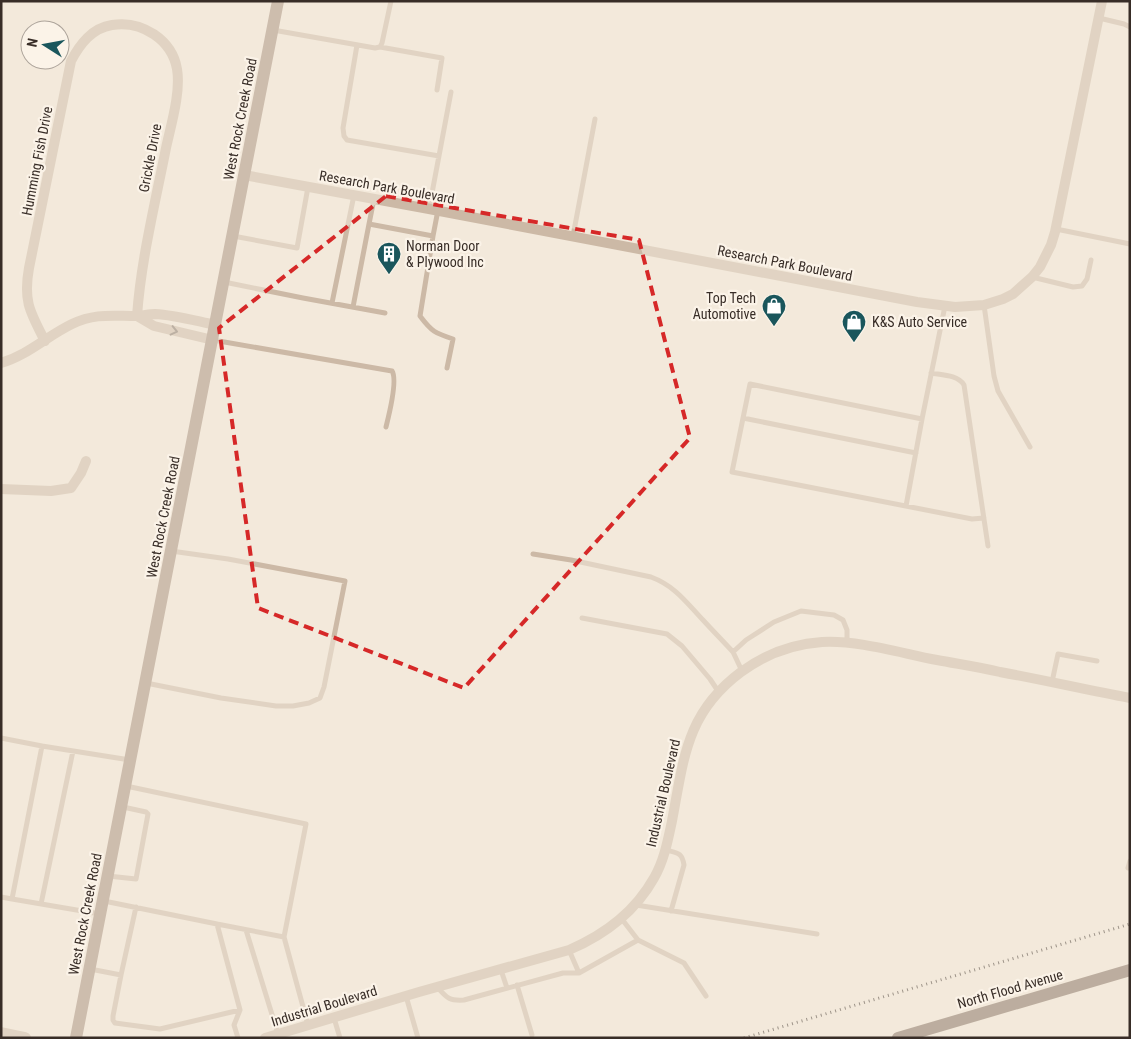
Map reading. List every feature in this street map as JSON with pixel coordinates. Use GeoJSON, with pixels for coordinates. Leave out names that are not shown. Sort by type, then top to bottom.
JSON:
{"type":"FeatureCollection","features":[{"type":"Feature","properties":{"kind":"main road","name":"West Rock Creek Road"},"geometry":{"type":"LineString","coordinates":[[76,1038],[278,1]]}},
{"type":"Feature","properties":{"kind":"main road","name":"North Flood Avenue"},"geometry":{"type":"LineString","coordinates":[[898,1038],[1130,970]]}},
{"type":"Feature","properties":{"kind":"street","name":"Research Park Boulevard"},"geometry":{"type":"LineString","coordinates":[[244,175],[917,302],[967,307],[984,305],[1013,294],[1032,277],[1047,256],[1052,245],[1102,1]]}},
{"type":"Feature","properties":{"kind":"street","name":"Humming Fish Drive"},"geometry":{"type":"LineString","coordinates":[[45,341],[30,312],[27,286],[71,61],[83,41],[102,28],[124,24],[134,26]]}},
{"type":"Feature","properties":{"kind":"street","name":"Grickle Drive"},"geometry":{"type":"LineString","coordinates":[[134,26],[156,34],[170,49],[177,68],[178,77],[174,110],[144,260],[137,316]]}},
{"type":"Feature","properties":{"kind":"street"},"geometry":{"type":"LineString","coordinates":[[1,363],[19,356],[74,323],[92,318],[113,315],[137,316],[155,314],[216,325]]}},
{"type":"Feature","properties":{"kind":"street"},"geometry":{"type":"LineString","coordinates":[[137,316],[154,326],[213,340]]}},
{"type":"Feature","properties":{"kind":"street"},"geometry":{"type":"LineString","coordinates":[[1,488],[51,491],[71,488],[81,473],[86,460]]}},
{"type":"Feature","properties":{"kind":"street","name":"Industrial Boulevard"},"geometry":{"type":"LineString","coordinates":[[265,1038],[569,950],[592,939],[621,918],[635,905],[654,878],[668,841],[679,778],[691,736],[701,714],[718,692],[742,671],[766,656],[793,647],[822,642],[874,647],[1130,698]]}},
{"type":"Feature","properties":{"kind":"street"},"geometry":{"type":"LineString","coordinates":[[1,1033],[25,1038]]}},
{"type":"Feature","properties":{"kind":"lane"},"geometry":{"type":"LineString","coordinates":[[380,47],[391,1]]}},
{"type":"Feature","properties":{"kind":"lane"},"geometry":{"type":"LineString","coordinates":[[1098,18],[1130,27]]}},
{"type":"Feature","properties":{"kind":"lane"},"geometry":{"type":"LineString","coordinates":[[273,30],[442,58],[436,90]]}},
{"type":"Feature","properties":{"kind":"lane"},"geometry":{"type":"LineString","coordinates":[[357,45],[343,128],[344,136],[347,140],[439,156]]}},
{"type":"Feature","properties":{"kind":"lane"},"geometry":{"type":"LineString","coordinates":[[447,368],[453,339],[437,334],[420,316],[433,236],[439,156],[451,92]]}},
{"type":"Feature","properties":{"kind":"lane"},"geometry":{"type":"LineString","coordinates":[[573,236],[595,119]]}},
{"type":"Feature","properties":{"kind":"lane"},"geometry":{"type":"LineString","coordinates":[[233,236],[297,248],[308,186]]}},
{"type":"Feature","properties":{"kind":"lane"},"geometry":{"type":"LineString","coordinates":[[332,303],[354,195]]}},
{"type":"Feature","properties":{"kind":"lane"},"geometry":{"type":"LineString","coordinates":[[353,307],[374,199]]}},
{"type":"Feature","properties":{"kind":"lane"},"geometry":{"type":"LineString","coordinates":[[370,224],[433,236]]}},
{"type":"Feature","properties":{"kind":"lane"},"geometry":{"type":"LineString","coordinates":[[1056,229],[1130,244]]}},
{"type":"Feature","properties":{"kind":"lane"},"geometry":{"type":"LineString","coordinates":[[1032,277],[1073,287],[1082,286],[1087,279],[1091,260]]}},
{"type":"Feature","properties":{"kind":"lane"},"geometry":{"type":"LineString","coordinates":[[224,282],[385,312]]}},
{"type":"Feature","properties":{"kind":"lane"},"geometry":{"type":"LineString","coordinates":[[984,305],[994,376],[998,391],[1030,447]]}},
{"type":"Feature","properties":{"kind":"lane"},"geometry":{"type":"LineString","coordinates":[[906,506],[945,306]]}},
{"type":"Feature","properties":{"kind":"lane"},"geometry":{"type":"LineString","coordinates":[[213,340],[392,371],[394,374],[394,384],[386,427]]}},
{"type":"Feature","properties":{"kind":"lane"},"geometry":{"type":"LineString","coordinates":[[931,373],[956,378],[961,380],[964,385],[988,546]]}},
{"type":"Feature","properties":{"kind":"lane"},"geometry":{"type":"LineString","coordinates":[[922,419],[750,384],[732,472],[972,519],[984,518]]}},
{"type":"Feature","properties":{"kind":"lane"},"geometry":{"type":"LineString","coordinates":[[743,418],[916,453]]}},
{"type":"Feature","properties":{"kind":"lane"},"geometry":{"type":"LineString","coordinates":[[146,683],[221,698],[276,706],[293,706],[309,703],[320,698],[324,687],[345,581],[171,550]]}},
{"type":"Feature","properties":{"kind":"lane"},"geometry":{"type":"LineString","coordinates":[[533,554],[652,577],[664,582],[687,602],[733,652],[742,671]]}},
{"type":"Feature","properties":{"kind":"lane"},"geometry":{"type":"LineString","coordinates":[[733,652],[746,640],[774,622],[801,612],[834,615],[843,620],[847,630],[847,644]]}},
{"type":"Feature","properties":{"kind":"lane"},"geometry":{"type":"LineString","coordinates":[[582,618],[667,634],[682,646],[710,679],[718,692]]}},
{"type":"Feature","properties":{"kind":"lane"},"geometry":{"type":"LineString","coordinates":[[1052,683],[1058,654],[1097,661]]}},
{"type":"Feature","properties":{"kind":"lane"},"geometry":{"type":"LineString","coordinates":[[1,738],[130,760]]}},
{"type":"Feature","properties":{"kind":"lane"},"geometry":{"type":"LineString","coordinates":[[12,899],[42,746]]}},
{"type":"Feature","properties":{"kind":"lane"},"geometry":{"type":"LineString","coordinates":[[41,904],[73,751]]}},
{"type":"Feature","properties":{"kind":"lane"},"geometry":{"type":"LineString","coordinates":[[125,786],[306,824],[284,937],[308,1025]]}},
{"type":"Feature","properties":{"kind":"lane"},"geometry":{"type":"LineString","coordinates":[[108,876],[136,879],[149,816],[146,812],[122,807]]}},
{"type":"Feature","properties":{"kind":"lane"},"geometry":{"type":"LineString","coordinates":[[665,849],[678,853],[683,857],[684,865],[671,911]]}},
{"type":"Feature","properties":{"kind":"lane"},"geometry":{"type":"LineString","coordinates":[[1128,868],[1130,861]]}},
{"type":"Feature","properties":{"kind":"lane"},"geometry":{"type":"LineString","coordinates":[[1,897],[100,914]]}},
{"type":"Feature","properties":{"kind":"lane"},"geometry":{"type":"LineString","coordinates":[[103,900],[284,937]]}},
{"type":"Feature","properties":{"kind":"lane"},"geometry":{"type":"LineString","coordinates":[[635,905],[817,934]]}},
{"type":"Feature","properties":{"kind":"lane"},"geometry":{"type":"LineString","coordinates":[[136,907],[113,1016],[114,1023],[160,1029],[240,1010]]}},
{"type":"Feature","properties":{"kind":"lane"},"geometry":{"type":"LineString","coordinates":[[621,918],[638,940],[684,963],[706,996]]}},
{"type":"Feature","properties":{"kind":"lane"},"geometry":{"type":"LineString","coordinates":[[217,924],[240,1010],[234,1025],[238,1038]]}},
{"type":"Feature","properties":{"kind":"lane"},"geometry":{"type":"LineString","coordinates":[[246,930],[278,1034]]}},
{"type":"Feature","properties":{"kind":"lane"},"geometry":{"type":"LineString","coordinates":[[437,987],[446,998],[453,1001],[464,1000],[563,973],[579,972],[638,940]]}},
{"type":"Feature","properties":{"kind":"lane"},"geometry":{"type":"LineString","coordinates":[[569,950],[579,972]]}},
{"type":"Feature","properties":{"kind":"lane"},"geometry":{"type":"LineString","coordinates":[[89,969],[121,975]]}},
{"type":"Feature","properties":{"kind":"lane"},"geometry":{"type":"LineString","coordinates":[[501,969],[507,988]]}},
{"type":"Feature","properties":{"kind":"lane"},"geometry":{"type":"LineString","coordinates":[[517,986],[532,1036]]}},
{"type":"Feature","properties":{"kind":"lane"},"geometry":{"type":"LineString","coordinates":[[406,996],[418,1038]]}},
{"type":"Feature","properties":{"kind":"lane"},"geometry":{"type":"LineString","coordinates":[[334,1017],[340,1038]]}},
{"type":"Feature","properties":{"kind":"highlighted area"},"geometry":{"type":"Polygon","coordinates":[[[386,196],[639,240],[690,438],[464,688],[258,608],[219,328],[386,196]]]}},
{"type":"Feature","properties":{"kind":"railway"},"geometry":{"type":"LineString","coordinates":[[744,1038],[1130,924]]}},
{"type":"Feature","properties":{"kind":"place","name":"Norman Door & Plywood Inc"},"geometry":{"type":"Point","coordinates":[389,275]}},
{"type":"Feature","properties":{"kind":"place","name":"Top Tech Automotive"},"geometry":{"type":"Point","coordinates":[774,327]}},
{"type":"Feature","properties":{"kind":"place","name":"K&S Auto Service"},"geometry":{"type":"Point","coordinates":[854,343]}}]}
